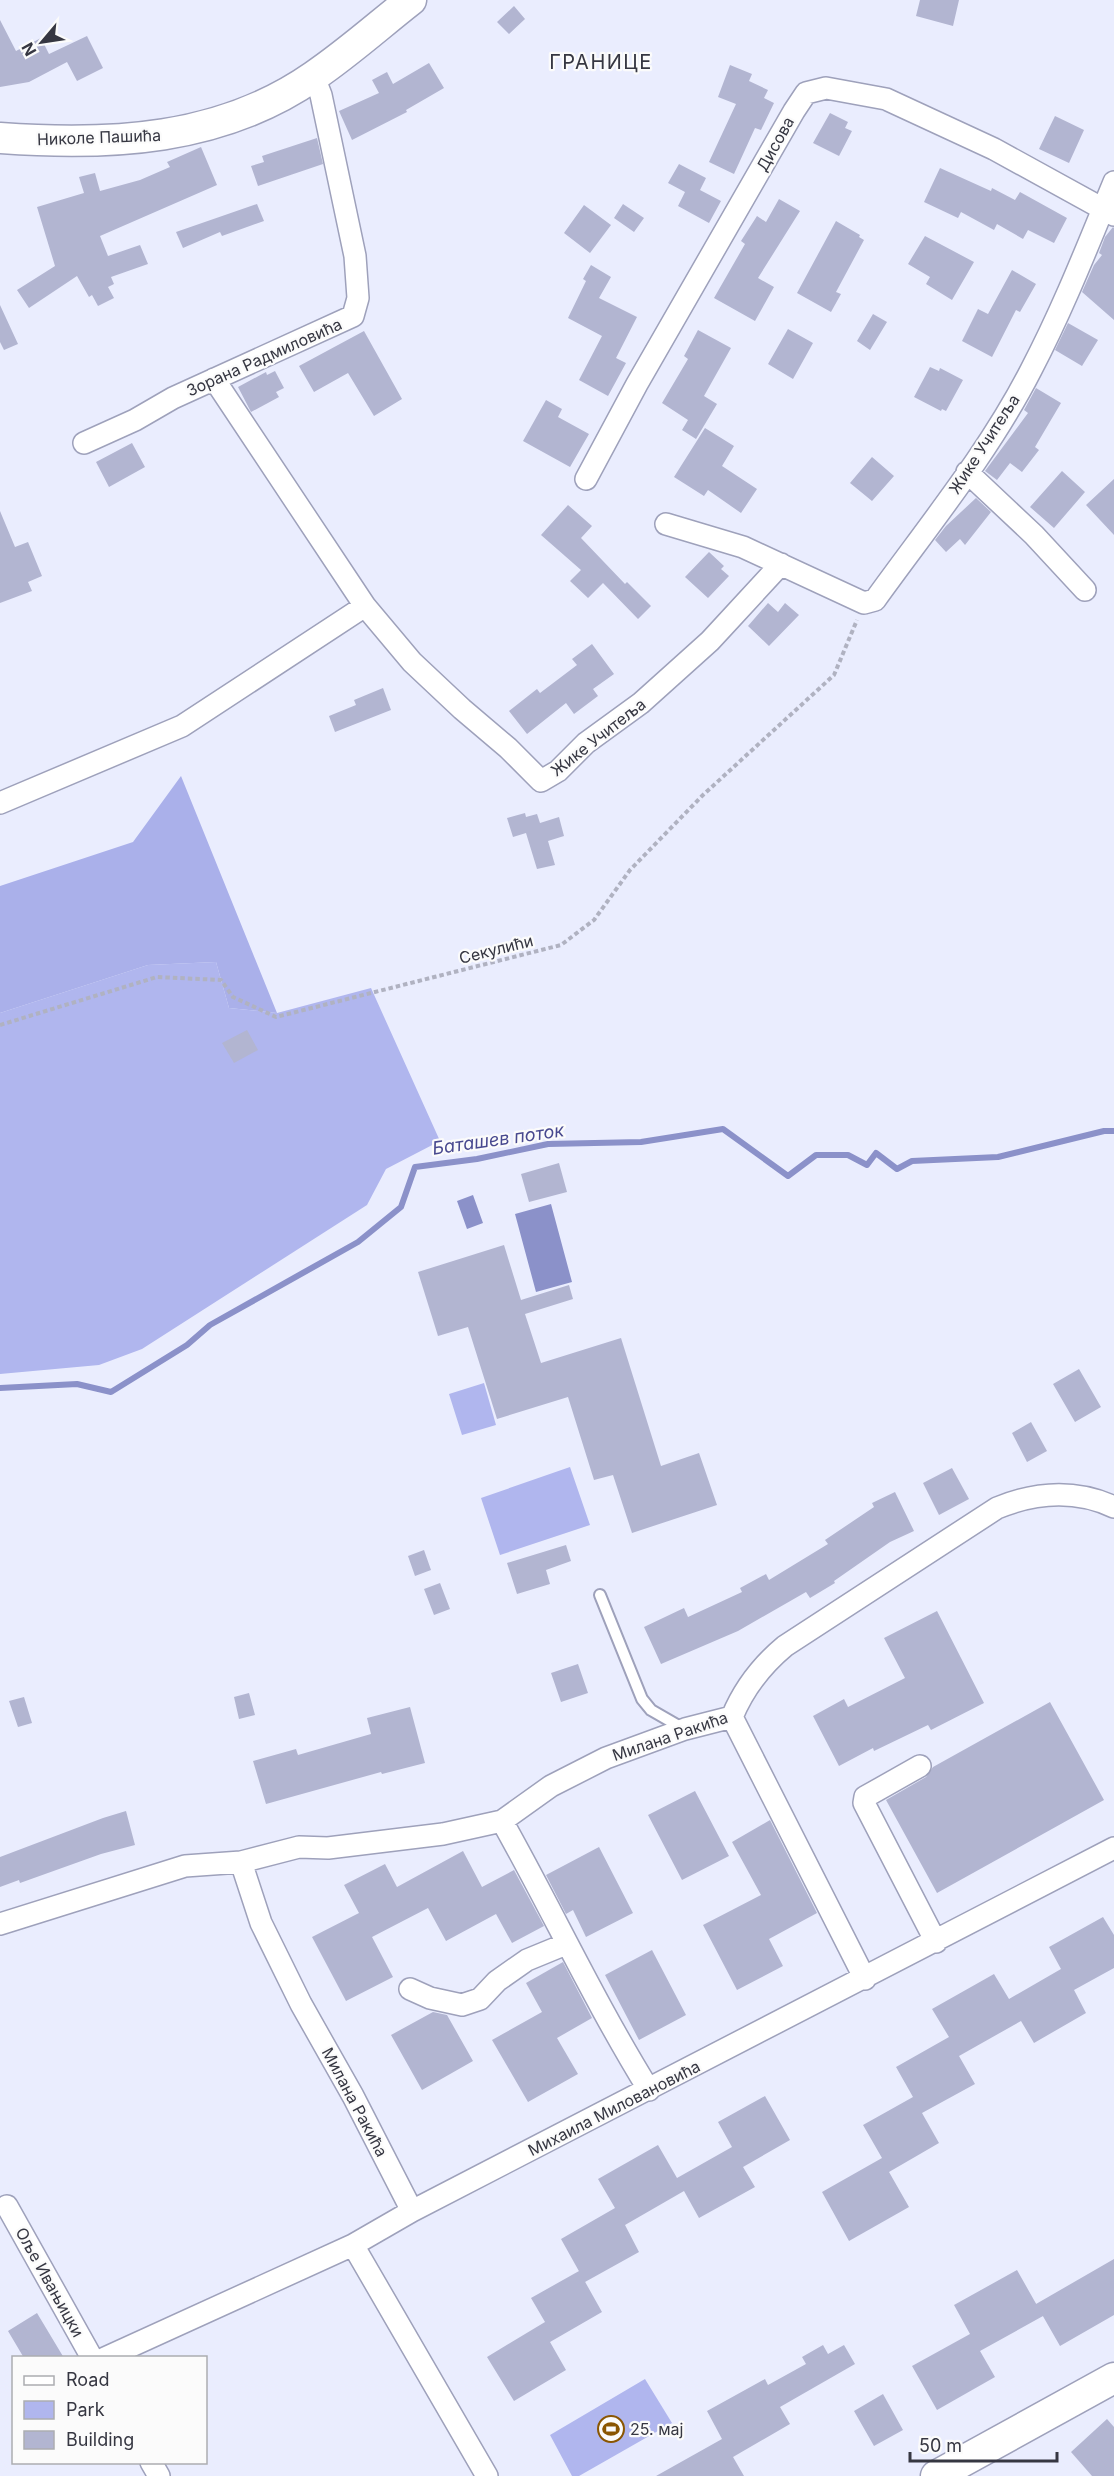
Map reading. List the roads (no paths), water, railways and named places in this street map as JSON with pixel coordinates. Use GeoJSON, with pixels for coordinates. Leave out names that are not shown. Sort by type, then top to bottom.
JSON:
{"type":"FeatureCollection","features":[{"type":"Feature","properties":{"kind":"street","name":"Николе Пашића"},"geometry":{"type":"LineString","coordinates":[[0,138],[58,142],[161,136],[213,123],[262,106],[314,76],[411,0]]}},
{"type":"Feature","properties":{"kind":"street","name":"Зорана Радмиловића"},"geometry":{"type":"LineString","coordinates":[[84,443],[135,420],[173,398],[353,316],[358,298],[355,256],[321,95],[314,76]]}},
{"type":"Feature","properties":{"kind":"street","name":"Дисова"},"geometry":{"type":"LineString","coordinates":[[586,479],[637,384],[806,93],[826,87],[886,99],[994,149],[1108,212]]}},
{"type":"Feature","properties":{"kind":"street","name":"Жике Учитеља"},"geometry":{"type":"LineString","coordinates":[[365,606],[412,663],[462,710],[508,748],[541,781],[558,771],[586,743],[641,703],[676,672],[710,641],[781,564],[864,603],[875,600],[982,451],[1031,371],[1108,212],[1114,182]]}},
{"type":"Feature","properties":{"kind":"street"},"geometry":{"type":"LineString","coordinates":[[0,803],[182,726],[365,606],[214,379]]}},
{"type":"Feature","properties":{"kind":"street"},"geometry":{"type":"LineString","coordinates":[[967,472],[1034,535],[1085,590]]}},
{"type":"Feature","properties":{"kind":"street"},"geometry":{"type":"LineString","coordinates":[[666,524],[743,547],[781,564]]}},
{"type":"Feature","properties":{"kind":"street","name":"Милана Ракића"},"geometry":{"type":"LineString","coordinates":[[0,1924],[185,1866],[241,1862],[298,1847],[328,1848],[432,1835],[502,1821],[551,1786],[606,1758],[685,1729],[732,1717],[757,1673],[785,1646],[997,1508],[1028,1497],[1056,1494],[1084,1496],[1114,1508]]}},
{"type":"Feature","properties":{"kind":"street"},"geometry":{"type":"LineString","coordinates":[[732,1717],[865,1979]]}},
{"type":"Feature","properties":{"kind":"street"},"geometry":{"type":"LineString","coordinates":[[920,1767],[865,1797],[864,1803],[936,1942]]}},
{"type":"Feature","properties":{"kind":"street"},"geometry":{"type":"LineString","coordinates":[[502,1821],[620,2043],[649,2090]]}},
{"type":"Feature","properties":{"kind":"street","name":"Михаила Миловановића"},"geometry":{"type":"LineString","coordinates":[[109,2356],[352,2245],[412,2211],[865,1979],[1114,1848]]}},
{"type":"Feature","properties":{"kind":"street","name":"Милана Ракића"},"geometry":{"type":"LineString","coordinates":[[241,1862],[266,1933],[301,2004],[353,2096],[412,2211]]}},
{"type":"Feature","properties":{"kind":"street"},"geometry":{"type":"LineString","coordinates":[[410,1989],[430,1998],[462,2005],[480,2000],[497,1980],[527,1960],[566,1944]]}},
{"type":"Feature","properties":{"kind":"street","name":"Оље Ивањицки"},"geometry":{"type":"LineString","coordinates":[[8,2206],[91,2356]]}},
{"type":"Feature","properties":{"kind":"street"},"geometry":{"type":"LineString","coordinates":[[352,2245],[487,2476]]}},
{"type":"Feature","properties":{"kind":"street"},"geometry":{"type":"LineString","coordinates":[[936,2476],[1113,2380]]}},
{"type":"Feature","properties":{"kind":"lane"},"geometry":{"type":"LineString","coordinates":[[600,1595],[642,1699],[651,1710],[685,1729]]}},
{"type":"Feature","properties":{"kind":"waterway","name":"Баташев поток"},"geometry":{"type":"LineString","coordinates":[[0,1388],[77,1384],[111,1392],[187,1345],[210,1325],[358,1242],[401,1207],[415,1167],[477,1159],[548,1144],[641,1142],[723,1129],[788,1176],[816,1155],[848,1155],[867,1165],[876,1153],[897,1169],[912,1161],[998,1157],[1104,1131],[1114,1131]]}},
{"type":"Feature","properties":{"kind":"place","name":"25. мај"},"geometry":{"type":"Point","coordinates":[611,2429]}},
{"type":"Feature","properties":{"kind":"district","name":"ГРАНИЦЕ"},"geometry":{"type":"Point","coordinates":[601,62]}}]}
